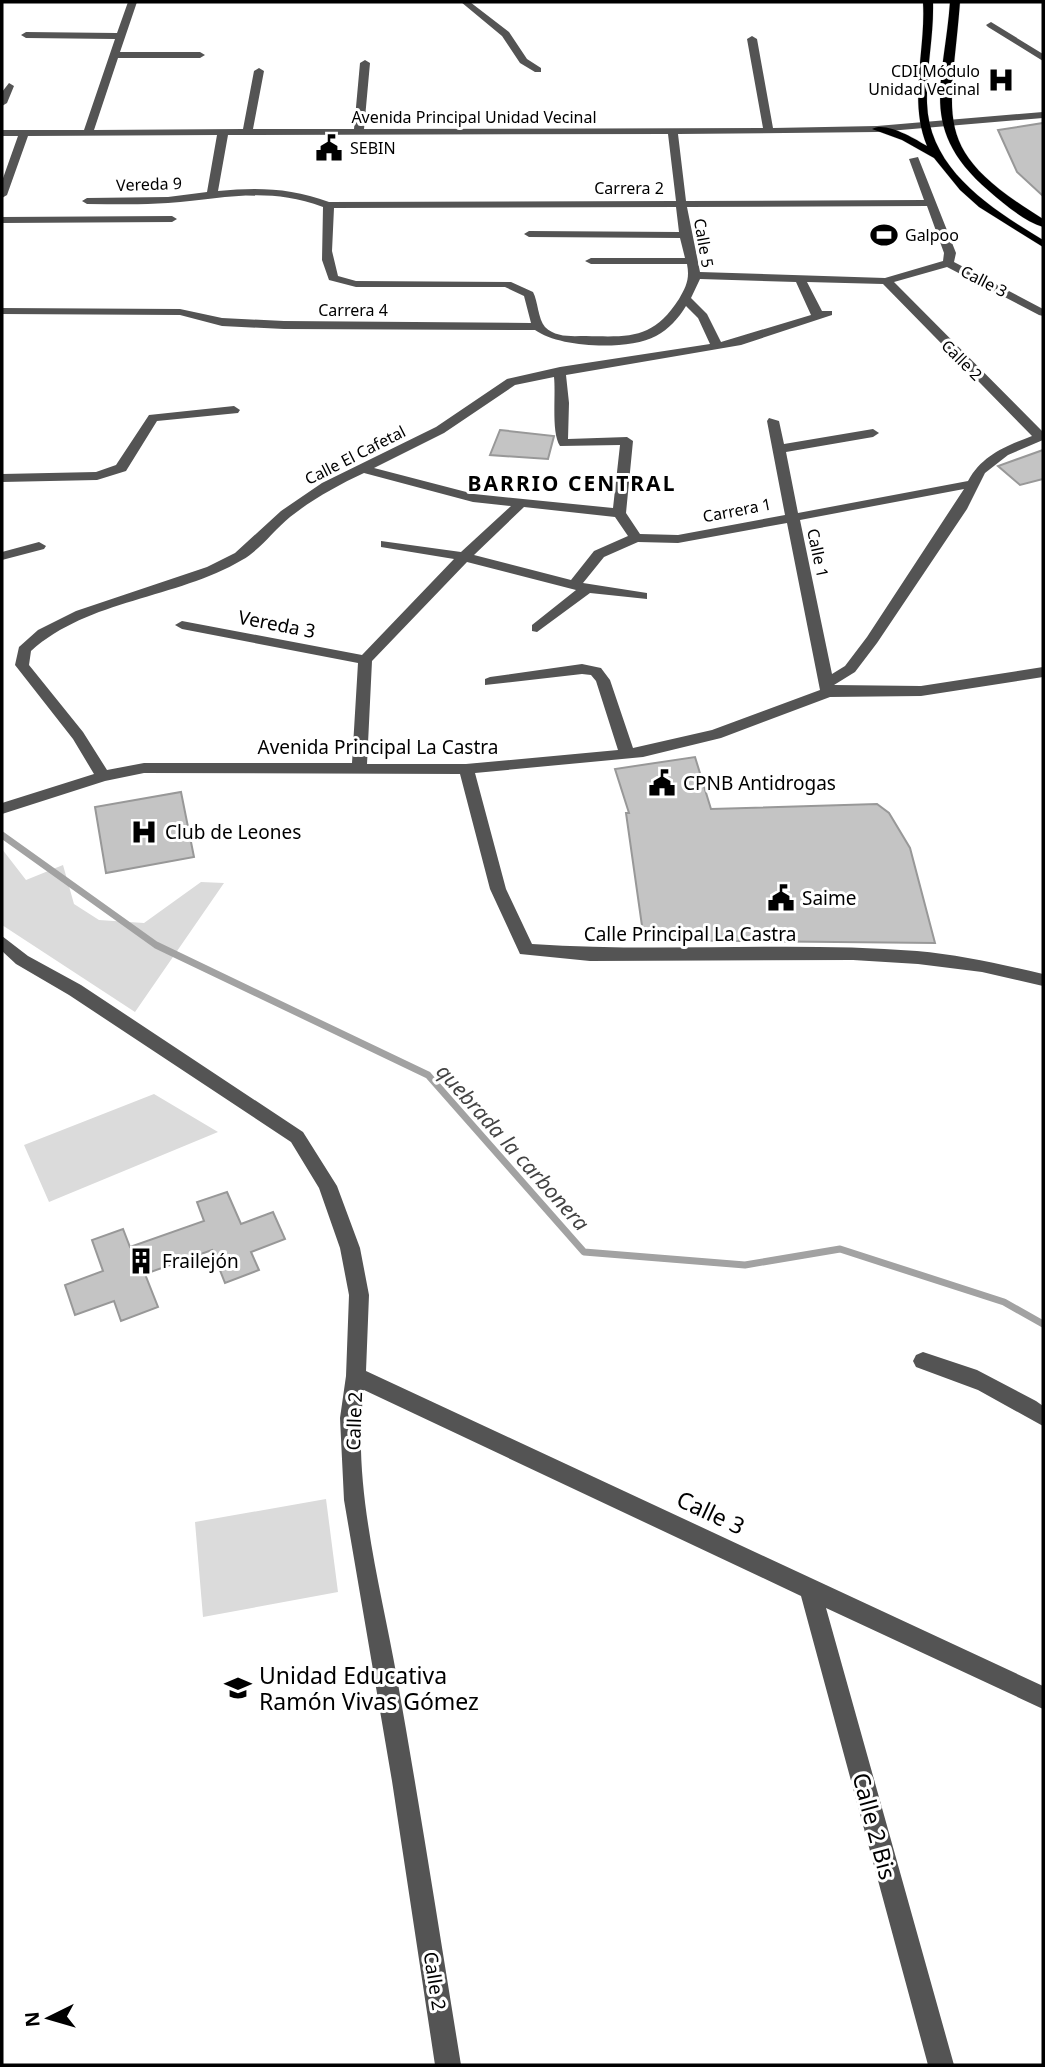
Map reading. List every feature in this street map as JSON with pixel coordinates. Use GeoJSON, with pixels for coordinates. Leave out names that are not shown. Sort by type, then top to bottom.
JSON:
{"type":"FeatureCollection","features":[{"type":"Feature","properties":{"kind":"main road"},"geometry":{"type":"LineString","coordinates":[[928,2],[923,124],[939,158]]}},
{"type":"Feature","properties":{"kind":"main road"},"geometry":{"type":"LineString","coordinates":[[955,2],[946,123],[954,144],[977,173],[1019,209],[1043,224]]}},
{"type":"Feature","properties":{"kind":"main road"},"geometry":{"type":"LineString","coordinates":[[877,129],[915,142],[939,158],[982,205],[1043,244]]}},
{"type":"Feature","properties":{"kind":"street"},"geometry":{"type":"LineString","coordinates":[[88,132],[132,2]]}},
{"type":"Feature","properties":{"kind":"street"},"geometry":{"type":"LineString","coordinates":[[465,2],[491,20],[514,45],[516,53],[523,61],[538,70]]}},
{"type":"Feature","properties":{"kind":"street"},"geometry":{"type":"LineString","coordinates":[[993,27],[1042,56]]}},
{"type":"Feature","properties":{"kind":"street"},"geometry":{"type":"LineString","coordinates":[[26,35],[122,36]]}},
{"type":"Feature","properties":{"kind":"street"},"geometry":{"type":"LineString","coordinates":[[752,39],[769,131]]}},
{"type":"Feature","properties":{"kind":"street"},"geometry":{"type":"LineString","coordinates":[[116,55],[200,55]]}},
{"type":"Feature","properties":{"kind":"street"},"geometry":{"type":"LineString","coordinates":[[359,132],[365,63]]}},
{"type":"Feature","properties":{"kind":"street"},"geometry":{"type":"LineString","coordinates":[[247,133],[259,71]]}},
{"type":"Feature","properties":{"kind":"street"},"geometry":{"type":"LineString","coordinates":[[2,103],[9,86]]}},
{"type":"Feature","properties":{"kind":"street","name":"Avenida Principal Unidad Vecinal"},"geometry":{"type":"LineString","coordinates":[[3,135],[88,132],[673,132],[877,129],[1043,115]]}},
{"type":"Feature","properties":{"kind":"street","name":"Calle 5"},"geometry":{"type":"LineString","coordinates":[[673,132],[685,235],[695,275],[684,298]]}},
{"type":"Feature","properties":{"kind":"street"},"geometry":{"type":"LineString","coordinates":[[2,195],[24,133]]}},
{"type":"Feature","properties":{"kind":"street"},"geometry":{"type":"LineString","coordinates":[[212,193],[223,133]]}},
{"type":"Feature","properties":{"kind":"street","name":"Calle 3"},"geometry":{"type":"LineString","coordinates":[[914,159],[950,253],[948,263],[1043,313]]}},
{"type":"Feature","properties":{"kind":"street","name":"Vereda 9"},"geometry":{"type":"LineString","coordinates":[[87,201],[187,199],[212,193],[257,190],[296,194],[328,205]]}},
{"type":"Feature","properties":{"kind":"street","name":"Carrera 2"},"geometry":{"type":"LineString","coordinates":[[328,205],[930,203]]}},
{"type":"Feature","properties":{"kind":"street"},"geometry":{"type":"LineString","coordinates":[[328,205],[326,242],[328,266],[333,278],[356,284],[507,284],[529,294],[538,327]]}},
{"type":"Feature","properties":{"kind":"street"},"geometry":{"type":"LineString","coordinates":[[2,220],[172,219]]}},
{"type":"Feature","properties":{"kind":"street"},"geometry":{"type":"LineString","coordinates":[[529,234],[685,235]]}},
{"type":"Feature","properties":{"kind":"street"},"geometry":{"type":"LineString","coordinates":[[591,261],[692,261]]}},
{"type":"Feature","properties":{"kind":"street"},"geometry":{"type":"LineString","coordinates":[[695,275],[886,281],[948,263]]}},
{"type":"Feature","properties":{"kind":"street","name":"Calle El Cafetal"},"geometry":{"type":"LineString","coordinates":[[103,776],[78,736],[22,665],[24,650],[43,633],[81,614],[202,573],[240,556],[296,506],[361,468],[440,430],[511,382],[560,371],[717,346],[823,315],[800,279]]}},
{"type":"Feature","properties":{"kind":"street","name":"Calle 2"},"geometry":{"type":"LineString","coordinates":[[886,281],[1041,436]]}},
{"type":"Feature","properties":{"kind":"street"},"geometry":{"type":"LineString","coordinates":[[684,298],[703,316],[717,346]]}},
{"type":"Feature","properties":{"kind":"street","name":"Carrera 4"},"geometry":{"type":"LineString","coordinates":[[2,311],[180,312],[222,322],[284,325],[538,327],[551,336],[565,340],[630,341],[652,334],[671,320],[684,298]]}},
{"type":"Feature","properties":{"kind":"street"},"geometry":{"type":"LineString","coordinates":[[537,628],[582,586],[599,554],[636,538],[619,513],[627,441],[564,443],[560,438],[563,403],[560,371]]}},
{"type":"Feature","properties":{"kind":"street"},"geometry":{"type":"LineString","coordinates":[[2,478],[97,476],[121,467],[153,418],[234,410]]}},
{"type":"Feature","properties":{"kind":"street","name":"Calle 1"},"geometry":{"type":"LineString","coordinates":[[773,421],[827,688]]}},
{"type":"Feature","properties":{"kind":"street"},"geometry":{"type":"LineString","coordinates":[[778,449],[873,433]]}},
{"type":"Feature","properties":{"kind":"street"},"geometry":{"type":"LineString","coordinates":[[827,688],[850,669],[872,639],[960,509],[972,484],[991,460],[1041,436]]}},
{"type":"Feature","properties":{"kind":"street"},"geometry":{"type":"LineString","coordinates":[[361,468],[443,493],[519,505],[619,513]]}},
{"type":"Feature","properties":{"kind":"street","name":"Carrera 1"},"geometry":{"type":"LineString","coordinates":[[636,538],[678,539],[972,484]]}},
{"type":"Feature","properties":{"kind":"street"},"geometry":{"type":"LineString","coordinates":[[359,770],[365,660],[519,505]]}},
{"type":"Feature","properties":{"kind":"street"},"geometry":{"type":"LineString","coordinates":[[386,544],[465,557],[582,586],[642,596]]}},
{"type":"Feature","properties":{"kind":"street"},"geometry":{"type":"LineString","coordinates":[[2,556],[39,546]]}},
{"type":"Feature","properties":{"kind":"street","name":"Vereda 3"},"geometry":{"type":"LineString","coordinates":[[182,625],[365,660]]}},
{"type":"Feature","properties":{"kind":"street"},"geometry":{"type":"LineString","coordinates":[[489,682],[582,669],[596,671],[603,680],[627,754]]}},
{"type":"Feature","properties":{"kind":"street","name":"Avenida Principal La Castra"},"geometry":{"type":"LineString","coordinates":[[2,809],[103,776],[156,768],[466,769],[627,754],[716,733],[827,688],[921,691],[1043,672]]}},
{"type":"Feature","properties":{"kind":"street","name":"Calle Principal La Castra"},"geometry":{"type":"LineString","coordinates":[[466,769],[498,889],[526,950],[586,955],[860,956],[970,964],[1043,981]]}},
{"type":"Feature","properties":{"kind":"street","name":"Calle 2"},"geometry":{"type":"LineString","coordinates":[[2,942],[22,960],[75,990],[297,1137],[328,1185],[350,1248],[359,1295],[356,1376],[350,1419],[355,1500],[404,1781],[448,2065]]}},
{"type":"Feature","properties":{"kind":"street"},"geometry":{"type":"LineString","coordinates":[[923,1361],[957,1370],[1013,1396],[1043,1417]]}},
{"type":"Feature","properties":{"kind":"street","name":"Calle 3"},"geometry":{"type":"LineString","coordinates":[[356,1376],[809,1586],[1043,1699]]}},
{"type":"Feature","properties":{"kind":"street","name":"Calle 2 Bis"},"geometry":{"type":"LineString","coordinates":[[809,1586],[941,2065]]}},
{"type":"Feature","properties":{"kind":"shaded area"},"geometry":{"type":"Polygon","coordinates":[[[2,849],[26,880],[63,865],[74,904],[99,920],[144,923],[201,882],[224,883],[135,1012],[2,925],[2,849]]]}},
{"type":"Feature","properties":{"kind":"shaded area"},"geometry":{"type":"Polygon","coordinates":[[[154,1094],[218,1132],[49,1202],[24,1145],[154,1094]]]}},
{"type":"Feature","properties":{"kind":"shaded area"},"geometry":{"type":"Polygon","coordinates":[[[326,1499],[338,1592],[203,1617],[195,1522],[326,1499]]]}},
{"type":"Feature","properties":{"kind":"building"},"geometry":{"type":"Polygon","coordinates":[[[1043,123],[1043,196],[1017,172],[998,130],[1043,123]]]}},
{"type":"Feature","properties":{"kind":"building"},"geometry":{"type":"Polygon","coordinates":[[[500,430],[554,436],[548,459],[490,455],[500,430]]]}},
{"type":"Feature","properties":{"kind":"building"},"geometry":{"type":"Polygon","coordinates":[[[1043,450],[1043,479],[1020,485],[998,466],[1043,450]]]}},
{"type":"Feature","properties":{"kind":"building","name":"Saime"},"geometry":{"type":"Polygon","coordinates":[[[695,757],[711,809],[877,804],[889,813],[910,848],[935,943],[644,940],[626,813],[629,813],[615,769],[695,757]]]}},
{"type":"Feature","properties":{"kind":"building","name":"Club de Leones"},"geometry":{"type":"Polygon","coordinates":[[[181,792],[194,857],[106,873],[95,807],[181,792]]]}},
{"type":"Feature","properties":{"kind":"building","name":"Frailejón"},"geometry":{"type":"Polygon","coordinates":[[[227,1192],[241,1224],[273,1212],[285,1239],[251,1252],[259,1270],[225,1283],[212,1250],[145,1274],[158,1307],[121,1321],[114,1301],[75,1315],[65,1285],[103,1271],[92,1240],[123,1229],[130,1247],[204,1221],[197,1202],[227,1192]]]}},
{"type":"Feature","properties":{"kind":"waterway","name":"quebrada la carbonera"},"geometry":{"type":"LineString","coordinates":[[2,835],[156,945],[428,1075],[584,1252],[745,1265],[840,1249],[1004,1302],[1043,1324]]}},
{"type":"Feature","properties":{"kind":"place","name":"CDI Módulo Unidad Vecinal"},"geometry":{"type":"Point","coordinates":[1001,80]}},
{"type":"Feature","properties":{"kind":"place","name":"SEBIN"},"geometry":{"type":"Point","coordinates":[329,148]}},
{"type":"Feature","properties":{"kind":"place","name":"Galpoo"},"geometry":{"type":"Point","coordinates":[884,235]}},
{"type":"Feature","properties":{"kind":"place","name":"CPNB Antidrogas"},"geometry":{"type":"Point","coordinates":[662,783]}},
{"type":"Feature","properties":{"kind":"place","name":"Club de Leones"},"geometry":{"type":"Point","coordinates":[144,832]}},
{"type":"Feature","properties":{"kind":"place","name":"Saime"},"geometry":{"type":"Point","coordinates":[781,898]}},
{"type":"Feature","properties":{"kind":"place","name":"Frailejón"},"geometry":{"type":"Point","coordinates":[141,1261]}},
{"type":"Feature","properties":{"kind":"place","name":"Unidad Educativa Ramón Vivas Gómez"},"geometry":{"type":"Point","coordinates":[238,1688]}},
{"type":"Feature","properties":{"kind":"district","name":"BARRIO CENTRAL"},"geometry":{"type":"Point","coordinates":[572,483]}}]}
